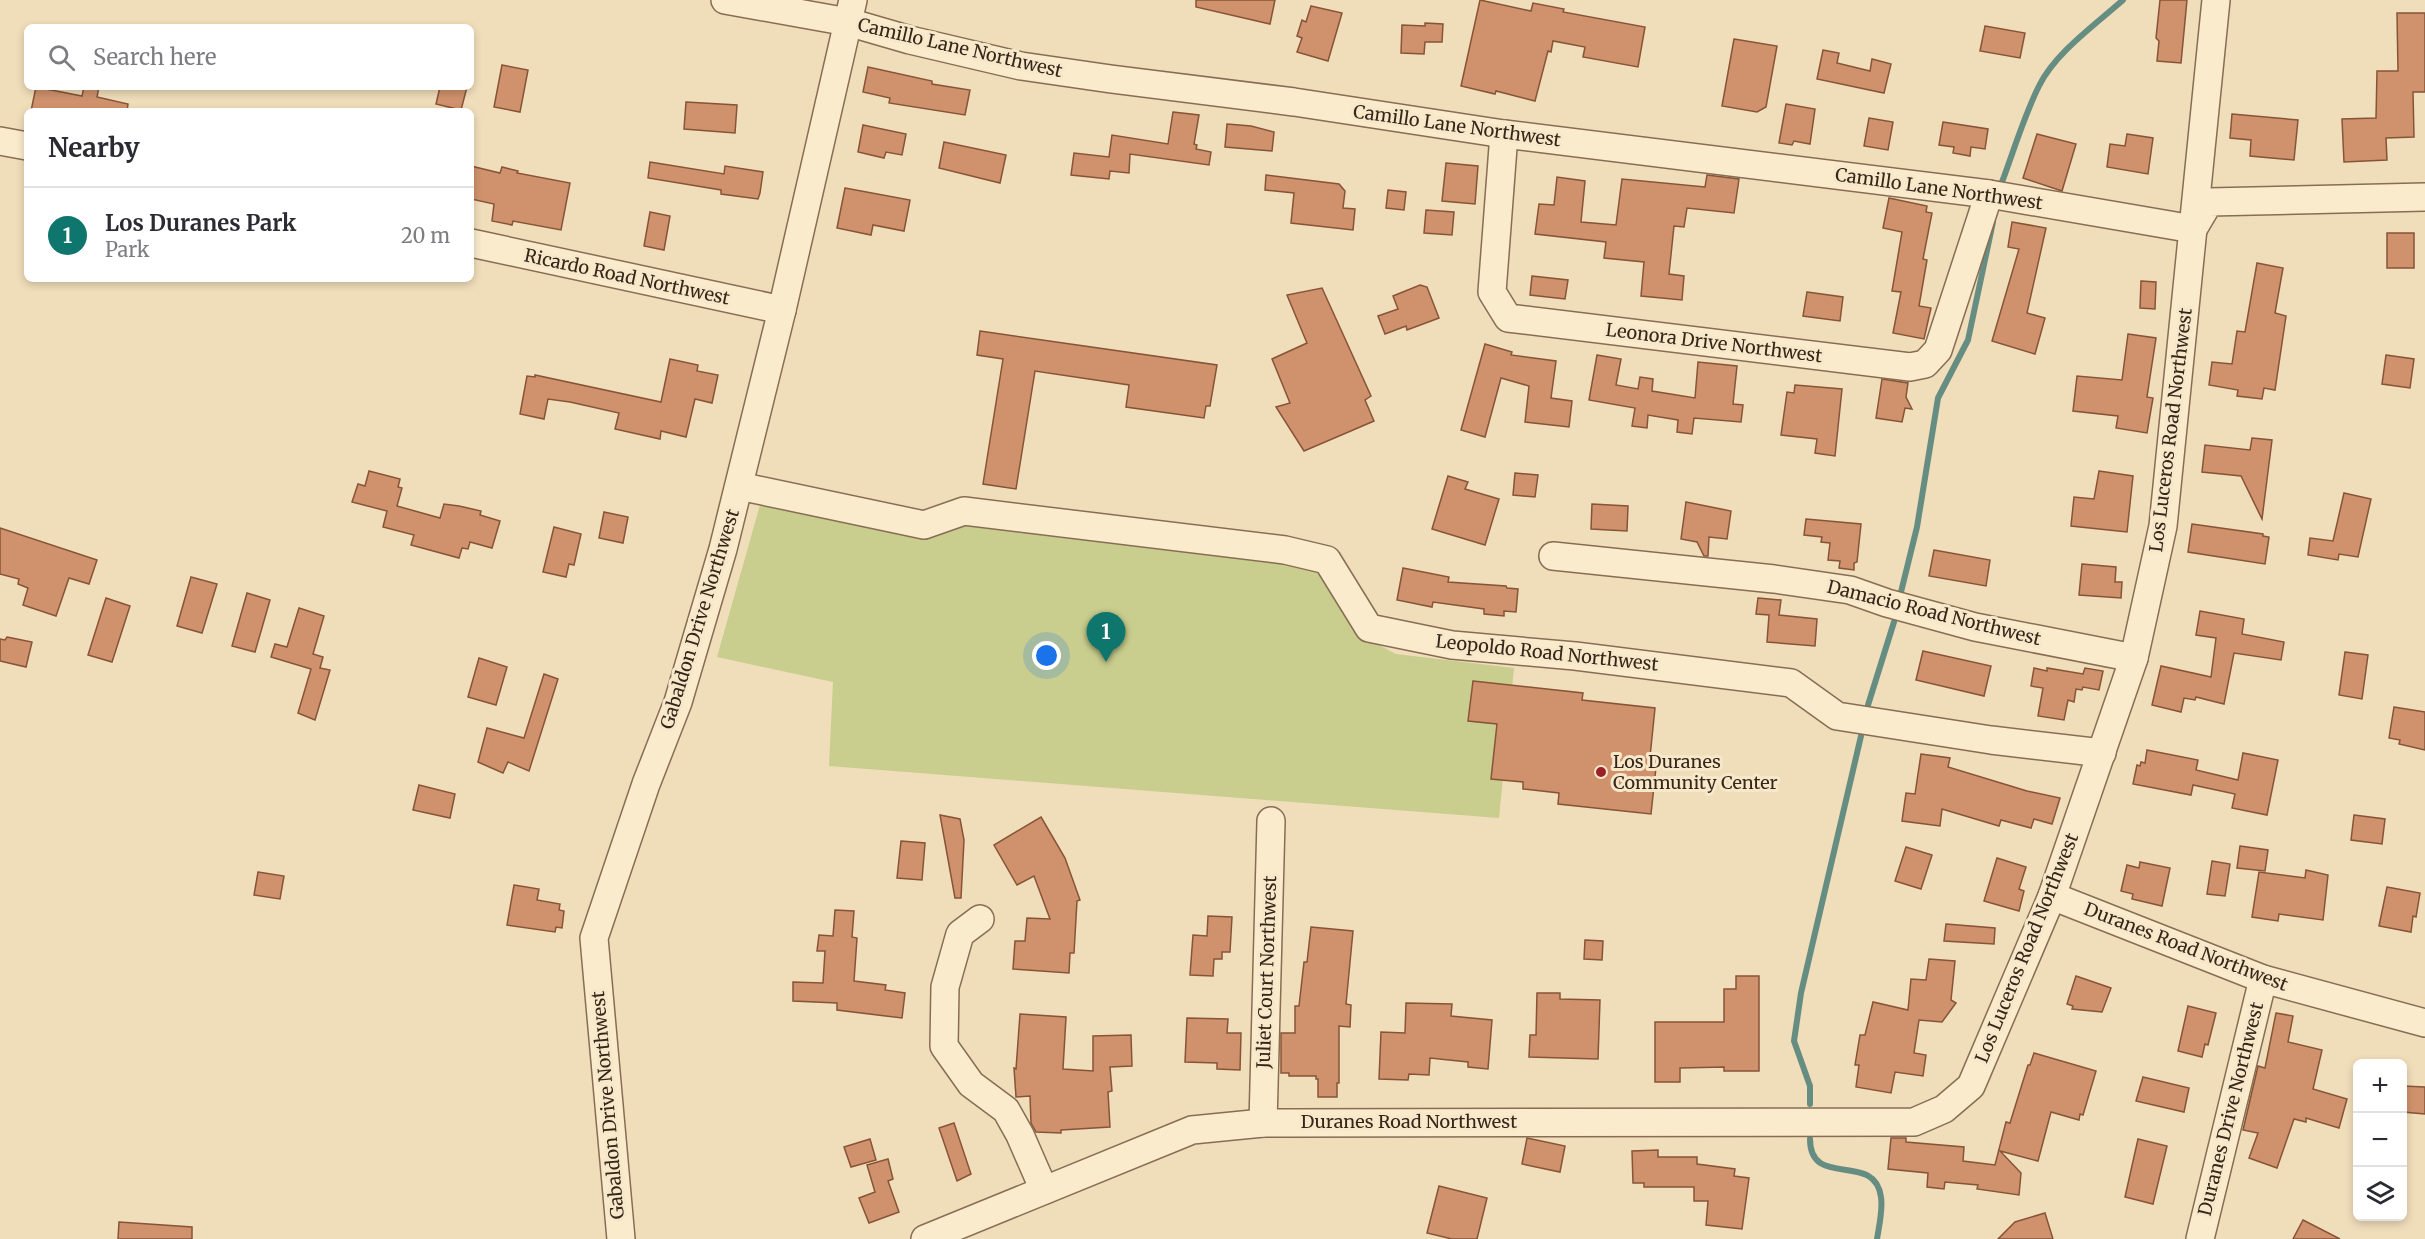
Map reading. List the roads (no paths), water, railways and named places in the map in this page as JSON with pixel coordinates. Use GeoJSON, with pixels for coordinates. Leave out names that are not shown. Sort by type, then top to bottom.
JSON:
{"type":"FeatureCollection","features":[{"type":"Feature","properties":{"kind":"street","name":"Camillo Lane Northwest"},"geometry":{"type":"LineString","coordinates":[[725,0],[851,11],[910,40],[1021,66],[1111,80],[1294,102],[1504,134],[1989,194],[2193,229]]}},
{"type":"Feature","properties":{"kind":"street","name":"Los Luceros Road Northwest"},"geometry":{"type":"LineString","coordinates":[[1914,1122],[1944,1109],[1971,1086],[2052,896],[2134,658],[2163,526],[2216,0]]}},
{"type":"Feature","properties":{"kind":"street","name":"Gabaldon Drive Northwest"},"geometry":{"type":"LineString","coordinates":[[621,1239],[594,938],[646,784],[678,702],[723,549],[782,310],[851,11]]}},
{"type":"Feature","properties":{"kind":"street","name":"Leonora Drive Northwest"},"geometry":{"type":"LineString","coordinates":[[1504,134],[1492,292],[1508,318],[1910,366],[1925,364],[1938,350],[1989,194]]}},
{"type":"Feature","properties":{"kind":"street"},"geometry":{"type":"LineString","coordinates":[[0,141],[24,145]]}},
{"type":"Feature","properties":{"kind":"street"},"geometry":{"type":"LineString","coordinates":[[2193,229],[2209,202],[2425,197]]}},
{"type":"Feature","properties":{"kind":"street","name":"Ricardo Road Northwest"},"geometry":{"type":"LineString","coordinates":[[474,244],[782,310]]}},
{"type":"Feature","properties":{"kind":"street","name":"Leopoldo Road Northwest"},"geometry":{"type":"LineString","coordinates":[[739,486],[924,525],[964,511],[1285,550],[1327,560],[1369,628],[1452,645],[1575,656],[1791,683],[1837,716],[1991,740],[2102,753]]}},
{"type":"Feature","properties":{"kind":"street","name":"Damacio Road Northwest"},"geometry":{"type":"LineString","coordinates":[[1554,556],[1774,579],[1850,590],[1887,603],[1975,627],[2134,658]]}},
{"type":"Feature","properties":{"kind":"street","name":"Juliet Court Northwest"},"geometry":{"type":"LineString","coordinates":[[1263,1123],[1271,821]]}},
{"type":"Feature","properties":{"kind":"street","name":"Duranes Road Northwest"},"geometry":{"type":"LineString","coordinates":[[2052,896],[2263,979],[2425,1023]]}},
{"type":"Feature","properties":{"kind":"street"},"geometry":{"type":"LineString","coordinates":[[980,919],[960,934],[945,987],[945,1046],[971,1084],[1005,1110],[1020,1135],[1044,1190]]}},
{"type":"Feature","properties":{"kind":"street","name":"Duranes Drive Northwest"},"geometry":{"type":"LineString","coordinates":[[2200,1239],[2263,979]]}},
{"type":"Feature","properties":{"kind":"street","name":"Duranes Road Northwest"},"geometry":{"type":"LineString","coordinates":[[925,1239],[1192,1130],[1263,1123],[1914,1122]]}},
{"type":"Feature","properties":{"kind":"waterway"},"geometry":{"type":"LineString","coordinates":[[2002,182],[2029,109],[2046,74],[2065,51],[2123,0]]}},
{"type":"Feature","properties":{"kind":"waterway"},"geometry":{"type":"LineString","coordinates":[[1901,592],[1917,527],[1938,398],[1968,340],[1993,222]]}},
{"type":"Feature","properties":{"kind":"waterway"},"geometry":{"type":"LineString","coordinates":[[1868,705],[1894,622]]}},
{"type":"Feature","properties":{"kind":"waterway"},"geometry":{"type":"LineString","coordinates":[[1810,1104],[1810,1086],[1794,1041],[1801,993],[1861,736]]}},
{"type":"Feature","properties":{"kind":"waterway"},"geometry":{"type":"LineString","coordinates":[[1810,1139],[1813,1154],[1820,1163],[1856,1171],[1867,1175],[1876,1183],[1881,1197],[1877,1239]]}},
{"type":"Feature","properties":{"kind":"place","name":"Los Duranes Park"},"geometry":{"type":"Point","coordinates":[1106,662]}},
{"type":"Feature","properties":{"kind":"place","name":"Los Duranes Community Center"},"geometry":{"type":"Point","coordinates":[1601,772]}}]}
